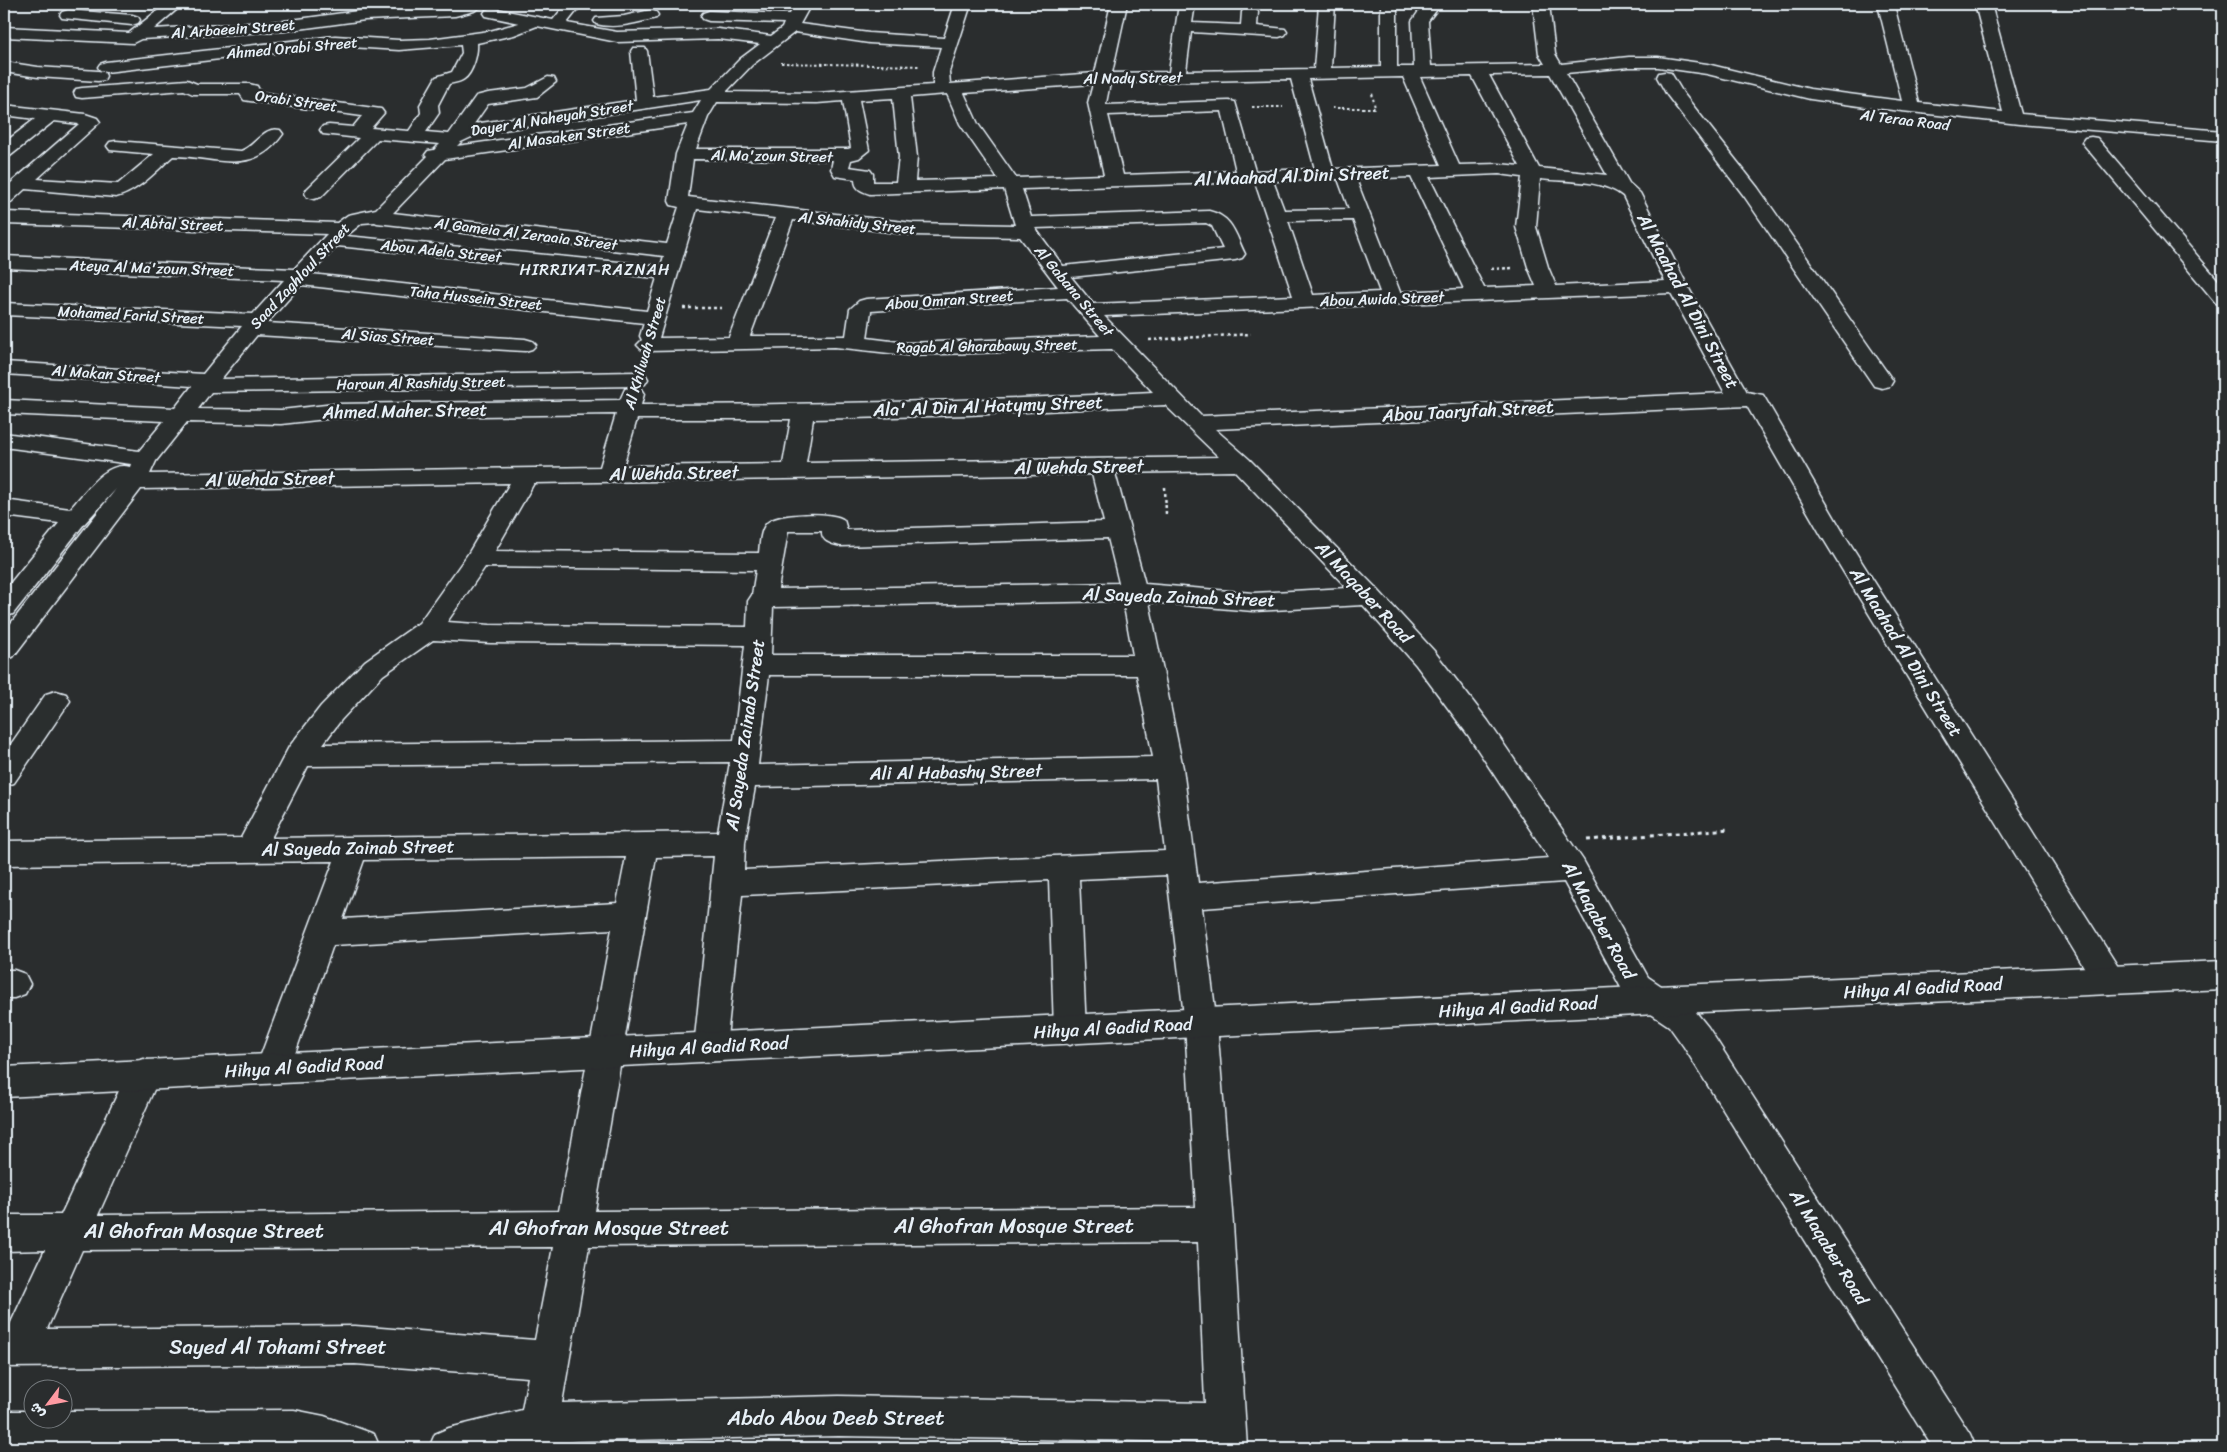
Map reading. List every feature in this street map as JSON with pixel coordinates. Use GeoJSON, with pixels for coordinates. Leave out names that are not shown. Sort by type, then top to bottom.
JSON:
{"type":"FeatureCollection","features":[{"type":"Feature","properties":{"kind":"street"},"geometry":{"type":"LineString","coordinates":[[4,152],[56,116],[82,94],[134,37],[175,4]]}},
{"type":"Feature","properties":{"kind":"street","name":"Al Arbaeein Street"},"geometry":{"type":"LineString","coordinates":[[4,32],[134,37],[284,26],[382,13],[465,10],[483,12],[515,4]]}},
{"type":"Feature","properties":{"kind":"street"},"geometry":{"type":"LineString","coordinates":[[559,22],[574,4]]}},
{"type":"Feature","properties":{"kind":"street"},"geometry":{"type":"LineString","coordinates":[[689,204],[677,200],[685,154],[699,117],[714,95],[746,62],[775,41],[793,23],[803,4]]}},
{"type":"Feature","properties":{"kind":"street"},"geometry":{"type":"LineString","coordinates":[[1115,182],[1098,110],[1102,78],[1119,4]]}},
{"type":"Feature","properties":{"kind":"street"},"geometry":{"type":"LineString","coordinates":[[1177,76],[1187,4]]}},
{"type":"Feature","properties":{"kind":"street"},"geometry":{"type":"LineString","coordinates":[[1322,74],[1327,4]]}},
{"type":"Feature","properties":{"kind":"street"},"geometry":{"type":"LineString","coordinates":[[1389,4],[1389,72]]}},
{"type":"Feature","properties":{"kind":"street"},"geometry":{"type":"LineString","coordinates":[[1433,4],[1426,10],[1420,21],[1416,72],[1431,118],[1452,170]]}},
{"type":"Feature","properties":{"kind":"street"},"geometry":{"type":"LineString","coordinates":[[1541,4],[1544,47],[1622,186]]}},
{"type":"Feature","properties":{"kind":"street"},"geometry":{"type":"LineString","coordinates":[[1983,4],[2019,124]]}},
{"type":"Feature","properties":{"kind":"street"},"geometry":{"type":"LineString","coordinates":[[947,88],[940,77],[962,7]]}},
{"type":"Feature","properties":{"kind":"street"},"geometry":{"type":"LineString","coordinates":[[1887,9],[1912,107]]}},
{"type":"Feature","properties":{"kind":"street"},"geometry":{"type":"LineString","coordinates":[[483,12],[536,21],[559,22],[616,21],[650,16]]}},
{"type":"Feature","properties":{"kind":"street"},"geometry":{"type":"LineString","coordinates":[[1248,30],[1250,12]]}},
{"type":"Feature","properties":{"kind":"street"},"geometry":{"type":"LineString","coordinates":[[68,15],[151,22]]}},
{"type":"Feature","properties":{"kind":"street"},"geometry":{"type":"LineString","coordinates":[[708,16],[793,23],[869,38],[951,43]]}},
{"type":"Feature","properties":{"kind":"street","name":"Ahmed Orabi Street"},"geometry":{"type":"LineString","coordinates":[[4,67],[38,72],[102,72],[198,57],[337,41],[415,44],[469,38],[516,30],[536,21]]}},
{"type":"Feature","properties":{"kind":"street"},"geometry":{"type":"LineString","coordinates":[[559,22],[617,37],[718,34],[775,41]]}},
{"type":"Feature","properties":{"kind":"street"},"geometry":{"type":"LineString","coordinates":[[1184,27],[1279,32]]}},
{"type":"Feature","properties":{"kind":"street"},"geometry":{"type":"LineString","coordinates":[[414,136],[430,113],[429,105],[442,81],[459,76],[470,53],[469,38]]}},
{"type":"Feature","properties":{"kind":"street"},"geometry":{"type":"LineString","coordinates":[[639,51],[645,103]]}},
{"type":"Feature","properties":{"kind":"street"},"geometry":{"type":"LineString","coordinates":[[192,88],[198,57]]}},
{"type":"Feature","properties":{"kind":"street","name":"Al Teraa Road"},"geometry":{"type":"LineString","coordinates":[[1555,69],[1629,62],[1658,62],[1684,65],[1810,94],[1912,107],[2019,124],[2060,139]]}},
{"type":"Feature","properties":{"kind":"street","name":"Al Teraa Road"},"geometry":{"type":"LineString","coordinates":[[1590,66],[1665,77],[1826,110],[2223,136]]}},
{"type":"Feature","properties":{"kind":"street","name":"Al Nady Street"},"geometry":{"type":"LineString","coordinates":[[714,95],[784,99],[1102,78],[1555,69]]}},
{"type":"Feature","properties":{"kind":"street"},"geometry":{"type":"LineString","coordinates":[[1478,71],[1532,172],[1526,227],[1538,267],[1549,292]]}},
{"type":"Feature","properties":{"kind":"street"},"geometry":{"type":"LineString","coordinates":[[1298,74],[1335,174],[1360,214],[1392,298]]}},
{"type":"Feature","properties":{"kind":"street"},"geometry":{"type":"LineString","coordinates":[[1665,77],[1675,95],[1702,127],[1796,255],[1882,381]]}},
{"type":"Feature","properties":{"kind":"street"},"geometry":{"type":"LineString","coordinates":[[377,217],[454,139],[482,100],[531,93],[548,82]]}},
{"type":"Feature","properties":{"kind":"street","name":"Orabi Street"},"geometry":{"type":"LineString","coordinates":[[82,94],[187,85],[192,88],[249,89],[251,90],[248,94],[250,96],[375,113],[363,138]]}},
{"type":"Feature","properties":{"kind":"street","name":"Al Gabana Street"},"geometry":{"type":"LineString","coordinates":[[947,88],[969,124],[1012,185],[1025,227],[1057,273],[1087,310],[1195,423],[1241,464]]}},
{"type":"Feature","properties":{"kind":"street"},"geometry":{"type":"LineString","coordinates":[[901,92],[908,157],[905,187]]}},
{"type":"Feature","properties":{"kind":"street","name":"Dayer Al Naheyah Street"},"geometry":{"type":"LineString","coordinates":[[329,130],[363,138],[414,136],[454,139],[474,128],[714,95]]}},
{"type":"Feature","properties":{"kind":"street"},"geometry":{"type":"LineString","coordinates":[[840,156],[853,154],[860,150],[850,95]]}},
{"type":"Feature","properties":{"kind":"street"},"geometry":{"type":"LineString","coordinates":[[1098,110],[1229,106],[1255,177],[1277,216],[1305,302]]}},
{"type":"Feature","properties":{"kind":"street"},"geometry":{"type":"LineString","coordinates":[[4,110],[88,119],[92,122],[4,198]]}},
{"type":"Feature","properties":{"kind":"street","name":"Al Masaken Street"},"geometry":{"type":"LineString","coordinates":[[363,138],[438,155],[699,117]]}},
{"type":"Feature","properties":{"kind":"street"},"geometry":{"type":"LineString","coordinates":[[116,146],[243,157],[253,153],[274,134]]}},
{"type":"Feature","properties":{"kind":"street"},"geometry":{"type":"LineString","coordinates":[[314,193],[363,138]]}},
{"type":"Feature","properties":{"kind":"street"},"geometry":{"type":"LineString","coordinates":[[2223,150],[2085,142],[2223,300]]}},
{"type":"Feature","properties":{"kind":"street"},"geometry":{"type":"LineString","coordinates":[[21,183],[116,191],[125,188],[170,150]]}},
{"type":"Feature","properties":{"kind":"street","name":"Al Ma'zoun Street"},"geometry":{"type":"LineString","coordinates":[[685,154],[840,156],[842,158],[840,171],[864,174],[865,186]]}},
{"type":"Feature","properties":{"kind":"street","name":"Al Maahad Al Dini Street"},"geometry":{"type":"LineString","coordinates":[[1012,185],[1499,170],[1607,181],[1622,186],[1631,193],[1678,287],[1740,398],[1755,400],[1833,535],[2109,980]]}},
{"type":"Feature","properties":{"kind":"street"},"geometry":{"type":"LineString","coordinates":[[1418,172],[1477,295]]}},
{"type":"Feature","properties":{"kind":"street"},"geometry":{"type":"LineString","coordinates":[[858,224],[865,186],[1012,185]]}},
{"type":"Feature","properties":{"kind":"street","name":"Al Shahidy Street"},"geometry":{"type":"LineString","coordinates":[[689,204],[858,224],[941,231],[1209,217],[1220,222],[1235,254],[1057,273]]}},
{"type":"Feature","properties":{"kind":"street","name":"Al Khilwah Street"},"geometry":{"type":"LineString","coordinates":[[609,474],[689,204]]}},
{"type":"Feature","properties":{"kind":"street"},"geometry":{"type":"LineString","coordinates":[[1277,216],[1360,214]]}},
{"type":"Feature","properties":{"kind":"street"},"geometry":{"type":"LineString","coordinates":[[737,343],[786,215]]}},
{"type":"Feature","properties":{"kind":"street","name":"Saad Zaghloul Street"},"geometry":{"type":"LineString","coordinates":[[4,650],[134,482],[145,459],[255,324],[337,235],[357,217],[377,217]]}},
{"type":"Feature","properties":{"kind":"street","name":"Al Gameia Al Zeraaia Street"},"geometry":{"type":"LineString","coordinates":[[377,217],[675,251]]}},
{"type":"Feature","properties":{"kind":"street","name":"Al Abtal Street"},"geometry":{"type":"LineString","coordinates":[[4,218],[337,235]]}},
{"type":"Feature","properties":{"kind":"street","name":"Abou Adela Street"},"geometry":{"type":"LineString","coordinates":[[337,235],[669,273]]}},
{"type":"Feature","properties":{"kind":"street","name":"Ateya Al Ma'zoun Street"},"geometry":{"type":"LineString","coordinates":[[4,262],[298,277]]}},
{"type":"Feature","properties":{"kind":"street","name":"Taha Hussein Street"},"geometry":{"type":"LineString","coordinates":[[298,277],[657,313]]}},
{"type":"Feature","properties":{"kind":"street","name":"Abou Awida Street"},"geometry":{"type":"LineString","coordinates":[[1087,310],[1678,287]]}},
{"type":"Feature","properties":{"kind":"street","name":"Abou Omran Street"},"geometry":{"type":"LineString","coordinates":[[856,343],[860,310],[866,305],[1073,292]]}},
{"type":"Feature","properties":{"kind":"street","name":"Mohamed Farid Street"},"geometry":{"type":"LineString","coordinates":[[4,309],[255,324]]}},
{"type":"Feature","properties":{"kind":"street","name":"Al Sias Street"},"geometry":{"type":"LineString","coordinates":[[255,324],[525,345]]}},
{"type":"Feature","properties":{"kind":"street","name":"Ragab Al Gharabawy Street"},"geometry":{"type":"LineString","coordinates":[[648,345],[835,341],[907,349],[1118,342]]}},
{"type":"Feature","properties":{"kind":"street","name":"Al Makan Street"},"geometry":{"type":"LineString","coordinates":[[4,368],[207,384]]}},
{"type":"Feature","properties":{"kind":"street","name":"Haroun Al Rashidy Street"},"geometry":{"type":"LineString","coordinates":[[207,384],[637,379]]}},
{"type":"Feature","properties":{"kind":"street","name":"Ala' Al Din Al Hatymy Street"},"geometry":{"type":"LineString","coordinates":[[803,412],[968,408],[1173,398]]}},
{"type":"Feature","properties":{"kind":"street","name":"Abou Taaryfah Street"},"geometry":{"type":"LineString","coordinates":[[1195,423],[1740,398]]}},
{"type":"Feature","properties":{"kind":"street","name":"Ahmed Maher Street"},"geometry":{"type":"LineString","coordinates":[[4,407],[180,416],[281,417],[335,411],[628,409],[803,412]]}},
{"type":"Feature","properties":{"kind":"street"},"geometry":{"type":"LineString","coordinates":[[793,472],[803,412]]}},
{"type":"Feature","properties":{"kind":"street"},"geometry":{"type":"LineString","coordinates":[[4,440],[145,459]]}},
{"type":"Feature","properties":{"kind":"street","name":"Saad Zaghloul Street"},"geometry":{"type":"LineString","coordinates":[[6,605],[76,518],[108,482],[145,459]]}},
{"type":"Feature","properties":{"kind":"street","name":"Al Wehda Street"},"geometry":{"type":"LineString","coordinates":[[108,482],[1241,464]]}},
{"type":"Feature","properties":{"kind":"street","name":"Al Maqaber Road"},"geometry":{"type":"LineString","coordinates":[[1241,464],[1369,596],[1425,658],[1452,692],[1572,869],[1632,981],[1646,995],[1658,1000],[1680,1016],[1696,1036],[1956,1448]]}},
{"type":"Feature","properties":{"kind":"street"},"geometry":{"type":"LineString","coordinates":[[1102,467],[1134,592],[1169,768],[1201,1024],[1215,1224],[1226,1436]]}},
{"type":"Feature","properties":{"kind":"street"},"geometry":{"type":"LineString","coordinates":[[250,850],[299,755],[331,713],[374,668],[428,630],[478,559],[526,476]]}},
{"type":"Feature","properties":{"kind":"street"},"geometry":{"type":"LineString","coordinates":[[4,508],[76,518]]}},
{"type":"Feature","properties":{"kind":"street"},"geometry":{"type":"LineString","coordinates":[[764,599],[775,529],[787,523],[832,523],[835,526],[834,535],[841,538],[1118,530]]}},
{"type":"Feature","properties":{"kind":"street"},"geometry":{"type":"LineString","coordinates":[[478,559],[770,562]]}},
{"type":"Feature","properties":{"kind":"street","name":"Al Sayeda Zainab Street"},"geometry":{"type":"LineString","coordinates":[[4,853],[730,842],[744,763],[759,637],[761,601],[764,599],[1134,592],[1253,602],[1369,596]]}},
{"type":"Feature","properties":{"kind":"street"},"geometry":{"type":"LineString","coordinates":[[6,605],[42,601]]}},
{"type":"Feature","properties":{"kind":"street"},"geometry":{"type":"LineString","coordinates":[[428,630],[490,634],[718,634],[759,637]]}},
{"type":"Feature","properties":{"kind":"street"},"geometry":{"type":"LineString","coordinates":[[756,665],[1148,665]]}},
{"type":"Feature","properties":{"kind":"street"},"geometry":{"type":"LineString","coordinates":[[4,775],[56,700]]}},
{"type":"Feature","properties":{"kind":"street","name":"Ali Al Habashy Street"},"geometry":{"type":"LineString","coordinates":[[299,755],[1169,768]]}},
{"type":"Feature","properties":{"kind":"street"},"geometry":{"type":"LineString","coordinates":[[710,1047],[728,883],[730,842]]}},
{"type":"Feature","properties":{"kind":"street"},"geometry":{"type":"LineString","coordinates":[[539,1425],[643,844]]}},
{"type":"Feature","properties":{"kind":"street"},"geometry":{"type":"LineString","coordinates":[[273,1068],[354,848]]}},
{"type":"Feature","properties":{"kind":"street"},"geometry":{"type":"LineString","coordinates":[[728,883],[1180,862]]}},
{"type":"Feature","properties":{"kind":"street"},"geometry":{"type":"LineString","coordinates":[[1063,866],[1070,1030]]}},
{"type":"Feature","properties":{"kind":"street"},"geometry":{"type":"LineString","coordinates":[[1185,897],[1572,869]]}},
{"type":"Feature","properties":{"kind":"street"},"geometry":{"type":"LineString","coordinates":[[322,933],[630,915]]}},
{"type":"Feature","properties":{"kind":"street","name":"Hihya Al Gadid Road"},"geometry":{"type":"LineString","coordinates":[[4,1082],[1658,1000],[2223,975]]}},
{"type":"Feature","properties":{"kind":"street"},"geometry":{"type":"LineString","coordinates":[[11,1348],[72,1232],[144,1074]]}},
{"type":"Feature","properties":{"kind":"street","name":"Al Ghofran Mosque Street"},"geometry":{"type":"LineString","coordinates":[[4,1233],[1215,1224]]}},
{"type":"Feature","properties":{"kind":"street","name":"Sayed Al Tohami Street"},"geometry":{"type":"LineString","coordinates":[[11,1348],[356,1345],[552,1360]]}},
{"type":"Feature","properties":{"kind":"street","name":"Abdo Abou Deeb Street"},"geometry":{"type":"LineString","coordinates":[[449,1448],[539,1425],[578,1421],[839,1416],[1226,1436]]}},
{"type":"Feature","properties":{"kind":"street"},"geometry":{"type":"LineString","coordinates":[[4,1431],[294,1430],[324,1436],[360,1448]]}},
{"type":"Feature","properties":{"kind":"path"},"geometry":{"type":"LineString","coordinates":[[746,62],[943,66]]}},
{"type":"Feature","properties":{"kind":"path"},"geometry":{"type":"LineString","coordinates":[[1465,270],[1538,267]]}},
{"type":"Feature","properties":{"kind":"path"},"geometry":{"type":"LineString","coordinates":[[657,313],[750,309]]}},
{"type":"Feature","properties":{"kind":"path"},"geometry":{"type":"LineString","coordinates":[[1118,342],[1251,334]]}},
{"type":"Feature","properties":{"kind":"path"},"geometry":{"type":"LineString","coordinates":[[1165,466],[1166,514]]}},
{"type":"Feature","properties":{"kind":"path"},"geometry":{"type":"LineString","coordinates":[[1554,843],[1730,829]]}},
{"type":"Feature","properties":{"kind":"district","name":"HIRRIYAT RAZNAH"},"geometry":{"type":"Point","coordinates":[595,269]}}]}
